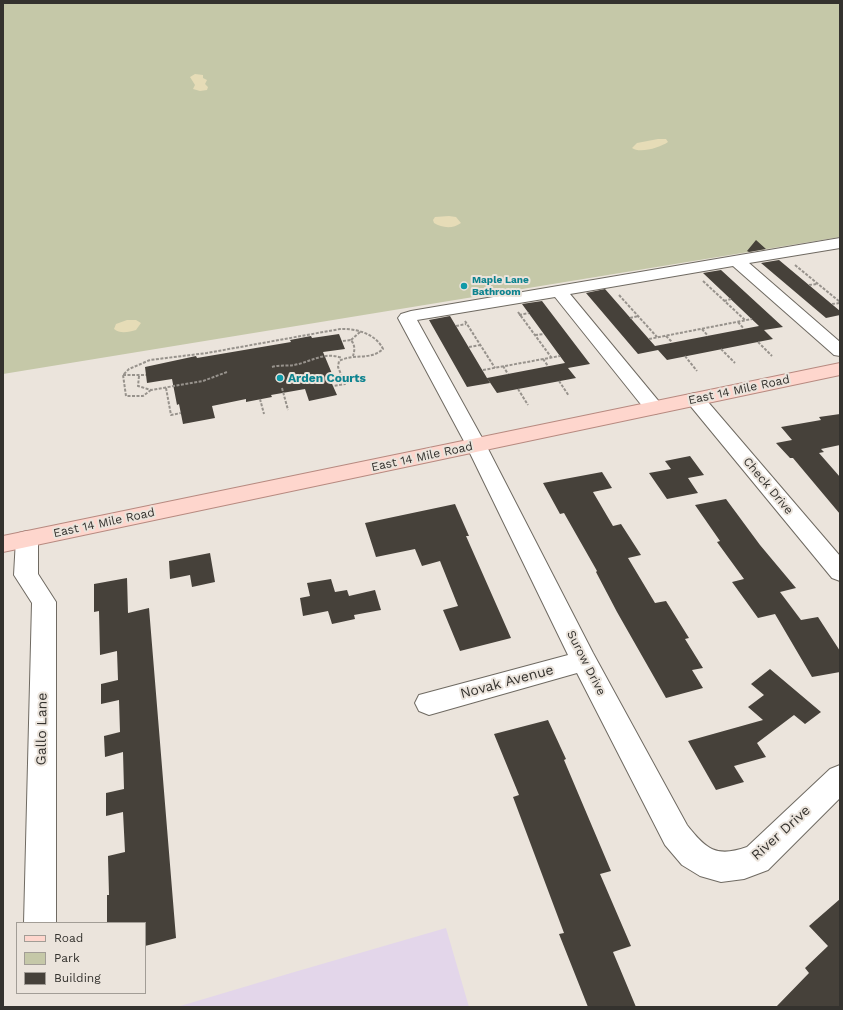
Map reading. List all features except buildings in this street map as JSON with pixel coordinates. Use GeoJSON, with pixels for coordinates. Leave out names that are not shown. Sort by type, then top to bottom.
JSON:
{"type":"FeatureCollection","features":[{"type":"Feature","properties":{"kind":"main road","name":"East 14 Mile Road"},"geometry":{"type":"LineString","coordinates":[[15,542],[840,369]]}},
{"type":"Feature","properties":{"kind":"street"},"geometry":{"type":"LineString","coordinates":[[654,408],[559,291],[840,242]]}},
{"type":"Feature","properties":{"kind":"street"},"geometry":{"type":"LineString","coordinates":[[736,260],[840,351]]}},
{"type":"Feature","properties":{"kind":"street","name":"Surow Drive"},"geometry":{"type":"LineString","coordinates":[[559,291],[407,318],[476,445],[584,661],[676,835],[687,851],[712,866]]}},
{"type":"Feature","properties":{"kind":"street","name":"Check Drive"},"geometry":{"type":"LineString","coordinates":[[695,399],[840,572]]}},
{"type":"Feature","properties":{"kind":"street","name":"Gallo Lane"},"geometry":{"type":"LineString","coordinates":[[15,542],[26,574],[44,602],[40,922]]}},
{"type":"Feature","properties":{"kind":"street","name":"Novak Avenue"},"geometry":{"type":"LineString","coordinates":[[429,703],[584,661]]}},
{"type":"Feature","properties":{"kind":"street","name":"River Drive"},"geometry":{"type":"LineString","coordinates":[[712,866],[725,868],[740,866],[756,859],[840,778]]}},
{"type":"Feature","properties":{"kind":"path"},"geometry":{"type":"LineString","coordinates":[[791,262],[840,302]]}},
{"type":"Feature","properties":{"kind":"path"},"geometry":{"type":"LineString","coordinates":[[700,278],[745,320]]}},
{"type":"Feature","properties":{"kind":"path"},"geometry":{"type":"LineString","coordinates":[[809,285],[818,284]]}},
{"type":"Feature","properties":{"kind":"path"},"geometry":{"type":"LineString","coordinates":[[616,292],[657,337]]}},
{"type":"Feature","properties":{"kind":"path"},"geometry":{"type":"LineString","coordinates":[[724,301],[731,299]]}},
{"type":"Feature","properties":{"kind":"path"},"geometry":{"type":"LineString","coordinates":[[832,304],[840,302]]}},
{"type":"Feature","properties":{"kind":"path"},"geometry":{"type":"LineString","coordinates":[[516,310],[551,357]]}},
{"type":"Feature","properties":{"kind":"path"},"geometry":{"type":"LineString","coordinates":[[519,315],[529,313]]}},
{"type":"Feature","properties":{"kind":"path"},"geometry":{"type":"LineString","coordinates":[[630,318],[638,316]]}},
{"type":"Feature","properties":{"kind":"path"},"geometry":{"type":"LineString","coordinates":[[464,319],[495,368]]}},
{"type":"Feature","properties":{"kind":"path"},"geometry":{"type":"LineString","coordinates":[[649,339],[752,319]]}},
{"type":"Feature","properties":{"kind":"path"},"geometry":{"type":"LineString","coordinates":[[737,322],[744,329]]}},
{"type":"Feature","properties":{"kind":"path"},"geometry":{"type":"LineString","coordinates":[[456,326],[466,324]]}},
{"type":"Feature","properties":{"kind":"path"},"geometry":{"type":"LineString","coordinates":[[123,374],[130,367],[155,360],[195,353],[207,353],[340,328],[360,332],[380,343],[383,349],[378,354],[369,357],[353,356],[342,358],[333,355],[323,355],[296,364],[272,367]]}},
{"type":"Feature","properties":{"kind":"path"},"geometry":{"type":"LineString","coordinates":[[702,329],[708,336]]}},
{"type":"Feature","properties":{"kind":"path"},"geometry":{"type":"LineString","coordinates":[[343,341],[351,340],[360,332]]}},
{"type":"Feature","properties":{"kind":"path"},"geometry":{"type":"LineString","coordinates":[[535,336],[544,334]]}},
{"type":"Feature","properties":{"kind":"path"},"geometry":{"type":"LineString","coordinates":[[666,336],[672,342]]}},
{"type":"Feature","properties":{"kind":"path"},"geometry":{"type":"LineString","coordinates":[[351,340],[354,346],[353,356]]}},
{"type":"Feature","properties":{"kind":"path"},"geometry":{"type":"LineString","coordinates":[[758,342],[772,356]]}},
{"type":"Feature","properties":{"kind":"path"},"geometry":{"type":"LineString","coordinates":[[469,347],[480,345]]}},
{"type":"Feature","properties":{"kind":"path"},"geometry":{"type":"LineString","coordinates":[[722,349],[735,363]]}},
{"type":"Feature","properties":{"kind":"path"},"geometry":{"type":"LineString","coordinates":[[483,370],[560,356]]}},
{"type":"Feature","properties":{"kind":"path"},"geometry":{"type":"LineString","coordinates":[[685,356],[697,371]]}},
{"type":"Feature","properties":{"kind":"path"},"geometry":{"type":"LineString","coordinates":[[333,386],[345,384],[338,368],[338,364],[342,358]]}},
{"type":"Feature","properties":{"kind":"path"},"geometry":{"type":"LineString","coordinates":[[543,359],[548,366]]}},
{"type":"Feature","properties":{"kind":"path"},"geometry":{"type":"LineString","coordinates":[[503,366],[508,374]]}},
{"type":"Feature","properties":{"kind":"path"},"geometry":{"type":"LineString","coordinates":[[139,376],[138,386],[151,390],[204,381],[228,372]]}},
{"type":"Feature","properties":{"kind":"path"},"geometry":{"type":"LineString","coordinates":[[123,374],[139,376],[146,375]]}},
{"type":"Feature","properties":{"kind":"path"},"geometry":{"type":"LineString","coordinates":[[123,374],[126,396],[134,398],[144,396],[151,390]]}},
{"type":"Feature","properties":{"kind":"path"},"geometry":{"type":"LineString","coordinates":[[559,381],[570,396]]}},
{"type":"Feature","properties":{"kind":"path"},"geometry":{"type":"LineString","coordinates":[[166,388],[171,415],[181,413]]}},
{"type":"Feature","properties":{"kind":"path"},"geometry":{"type":"LineString","coordinates":[[282,388],[288,410]]}},
{"type":"Feature","properties":{"kind":"path"},"geometry":{"type":"LineString","coordinates":[[518,389],[528,404]]}},
{"type":"Feature","properties":{"kind":"path"},"geometry":{"type":"LineString","coordinates":[[260,399],[264,414]]}},
{"type":"Feature","properties":{"kind":"shaded area"},"geometry":{"type":"Polygon","coordinates":[[[446,928],[469,1007],[177,1007],[291,973],[446,928]]]}},
{"type":"Feature","properties":{"kind":"green space"},"geometry":{"type":"Polygon","coordinates":[[[3,3],[840,3],[840,237],[3,374],[3,3]]]}},
{"type":"Feature","properties":{"kind":"sand"},"geometry":{"type":"Polygon","coordinates":[[[195,74],[203,75],[203,78],[207,80],[205,84],[208,87],[207,90],[200,91],[193,89],[195,85],[190,77],[195,74]]]}},
{"type":"Feature","properties":{"kind":"sand"},"geometry":{"type":"Polygon","coordinates":[[[666,139],[668,142],[656,148],[645,150],[636,150],[632,148],[637,143],[666,139]]]}},
{"type":"Feature","properties":{"kind":"sand"},"geometry":{"type":"Polygon","coordinates":[[[435,217],[456,217],[461,223],[448,227],[440,226],[434,223],[433,220],[435,217]]]}},
{"type":"Feature","properties":{"kind":"sand"},"geometry":{"type":"Polygon","coordinates":[[[127,320],[136,320],[141,323],[136,330],[122,332],[114,329],[116,324],[127,320]]]}},
{"type":"Feature","properties":{"kind":"place","name":"Maple Lane Bathroom"},"geometry":{"type":"Point","coordinates":[464,286]}},
{"type":"Feature","properties":{"kind":"place","name":"Arden Courts"},"geometry":{"type":"Point","coordinates":[280,378]}}]}
